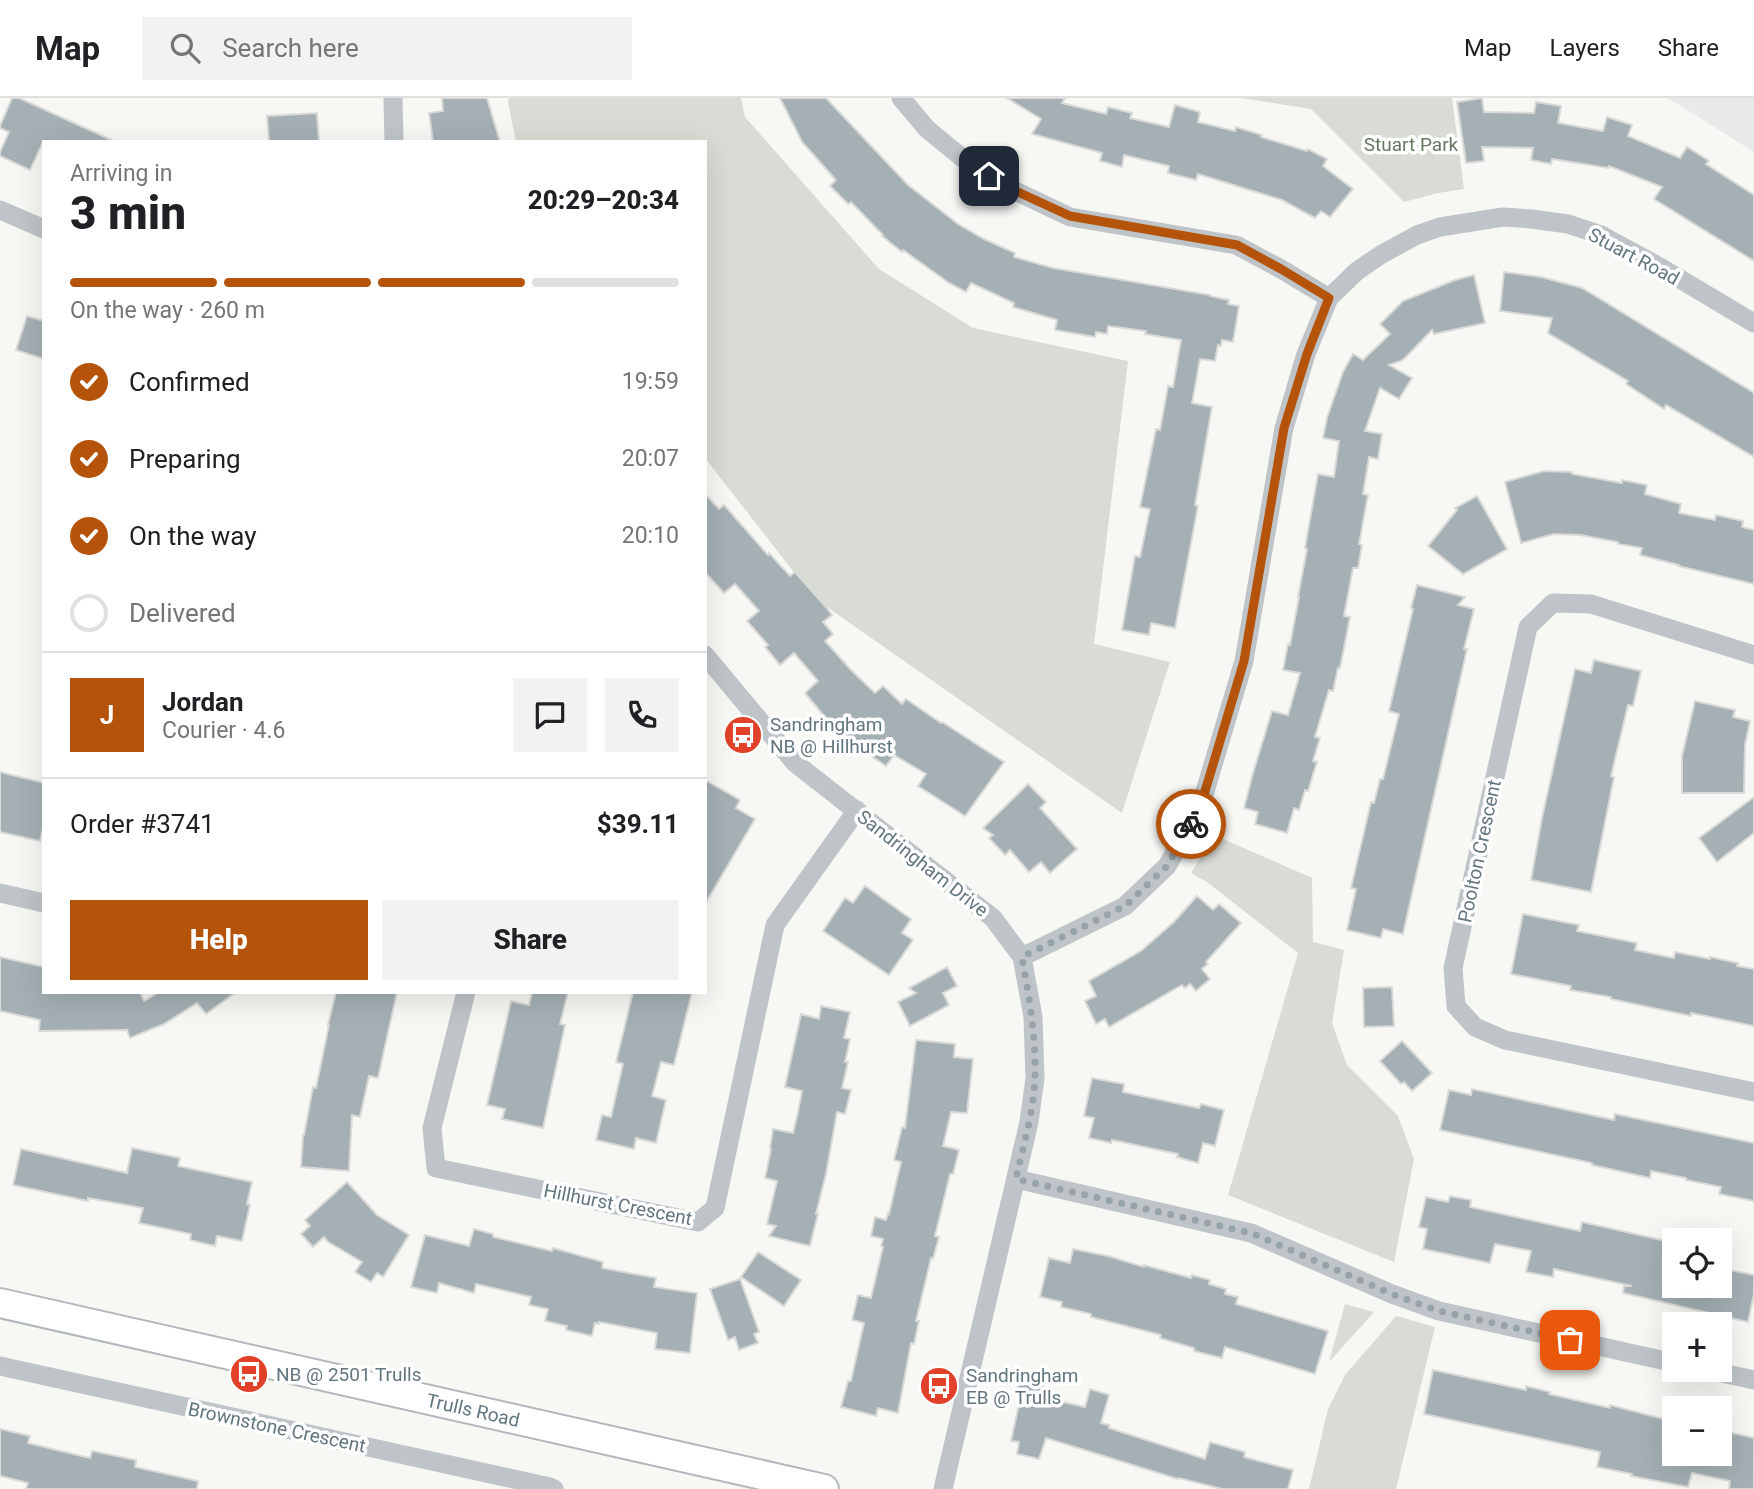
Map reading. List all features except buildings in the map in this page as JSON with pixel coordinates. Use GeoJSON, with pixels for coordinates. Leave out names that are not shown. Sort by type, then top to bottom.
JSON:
{"type":"FeatureCollection","features":[{"type":"Feature","properties":{"kind":"street"},"geometry":{"type":"LineString","coordinates":[[393,98],[394,140]]}},
{"type":"Feature","properties":{"kind":"street"},"geometry":{"type":"LineString","coordinates":[[901,98],[927,129],[971,165],[1007,187],[1070,216],[1237,245],[1329,298]]}},
{"type":"Feature","properties":{"kind":"street"},"geometry":{"type":"LineString","coordinates":[[0,210],[42,228]]}},
{"type":"Feature","properties":{"kind":"street","name":"Stuart Road"},"geometry":{"type":"LineString","coordinates":[[1022,957],[1125,906],[1167,866],[1200,808],[1244,661],[1284,428],[1307,354],[1329,298],[1357,271],[1417,235],[1440,227],[1503,217],[1568,223],[1601,235],[1754,323]]}},
{"type":"Feature","properties":{"kind":"street","name":"Poolton Crescent"},"geometry":{"type":"LineString","coordinates":[[1754,655],[1591,604],[1553,603],[1528,627],[1453,968],[1456,1006],[1475,1027],[1505,1040],[1754,1091]]}},
{"type":"Feature","properties":{"kind":"street","name":"Sandringham Drive"},"geometry":{"type":"LineString","coordinates":[[707,657],[795,763],[993,918],[1022,957],[1032,1017],[1035,1078],[1029,1122],[943,1489]]}},
{"type":"Feature","properties":{"kind":"street","name":"Hillhurst Crescent"},"geometry":{"type":"LineString","coordinates":[[466,994],[432,1128],[436,1168],[698,1222],[715,1209],[775,925],[857,810]]}},
{"type":"Feature","properties":{"kind":"street"},"geometry":{"type":"LineString","coordinates":[[0,893],[42,903]]}},
{"type":"Feature","properties":{"kind":"street"},"geometry":{"type":"LineString","coordinates":[[1016,1179],[1251,1233],[1392,1294],[1439,1311],[1662,1360]]}},
{"type":"Feature","properties":{"kind":"street","name":"Trulls Road"},"geometry":{"type":"LineString","coordinates":[[0,1303],[824,1489]]}},
{"type":"Feature","properties":{"kind":"street","name":"Brownstone Crescent"},"geometry":{"type":"LineString","coordinates":[[0,1366],[554,1489]]}},
{"type":"Feature","properties":{"kind":"street"},"geometry":{"type":"LineString","coordinates":[[1732,1375],[1754,1380]]}},
{"type":"Feature","properties":{"kind":"shaded area"},"geometry":{"type":"Polygon","coordinates":[[[1668,98],[1754,98],[1754,152],[1668,98]]]}},
{"type":"Feature","properties":{"kind":"green space"},"geometry":{"type":"Polygon","coordinates":[[[509,98],[741,98],[745,117],[879,269],[973,328],[1128,361],[1094,644],[1170,662],[1122,813],[814,598],[707,461],[707,140],[516,140],[509,98]]]}},
{"type":"Feature","properties":{"kind":"green space","name":"Stuart Park"},"geometry":{"type":"Polygon","coordinates":[[[1242,98],[1452,98],[1464,189],[1404,202],[1311,109],[1242,98]]]}},
{"type":"Feature","properties":{"kind":"green space"},"geometry":{"type":"Polygon","coordinates":[[[1214,835],[1312,878],[1313,942],[1344,950],[1332,1023],[1347,1065],[1398,1116],[1414,1159],[1394,1262],[1228,1195],[1298,953],[1207,882],[1191,873],[1214,835]]]}},
{"type":"Feature","properties":{"kind":"green space"},"geometry":{"type":"Polygon","coordinates":[[[1345,1304],[1374,1312],[1329,1362],[1345,1304]]]}},
{"type":"Feature","properties":{"kind":"green space"},"geometry":{"type":"Polygon","coordinates":[[[1396,1316],[1435,1327],[1396,1489],[1309,1489],[1328,1409],[1345,1375],[1396,1316]]]}},
{"type":"Feature","properties":{"kind":"way so far"},"geometry":{"type":"LineString","coordinates":[[1191,824],[1167,866],[1125,906],[1022,957],[1032,1017],[1035,1078],[1029,1122],[1016,1179],[1251,1233],[1392,1294],[1439,1311],[1570,1340]]}},
{"type":"Feature","properties":{"kind":"place","name":"Sandringham NB @ Hillhurst"},"geometry":{"type":"Point","coordinates":[743,735]}},
{"type":"Feature","properties":{"kind":"place","name":"NB @ 2501 Trulls"},"geometry":{"type":"Point","coordinates":[249,1374]}},
{"type":"Feature","properties":{"kind":"place","name":"Sandringham EB @ Trulls"},"geometry":{"type":"Point","coordinates":[939,1386]}},
{"type":"Feature","properties":{"kind":"route"},"geometry":{"type":"LineString","coordinates":[[989,176],[1070,216],[1237,245],[1329,298],[1307,354],[1284,428],[1244,661],[1200,808],[1191,824]]}}]}
